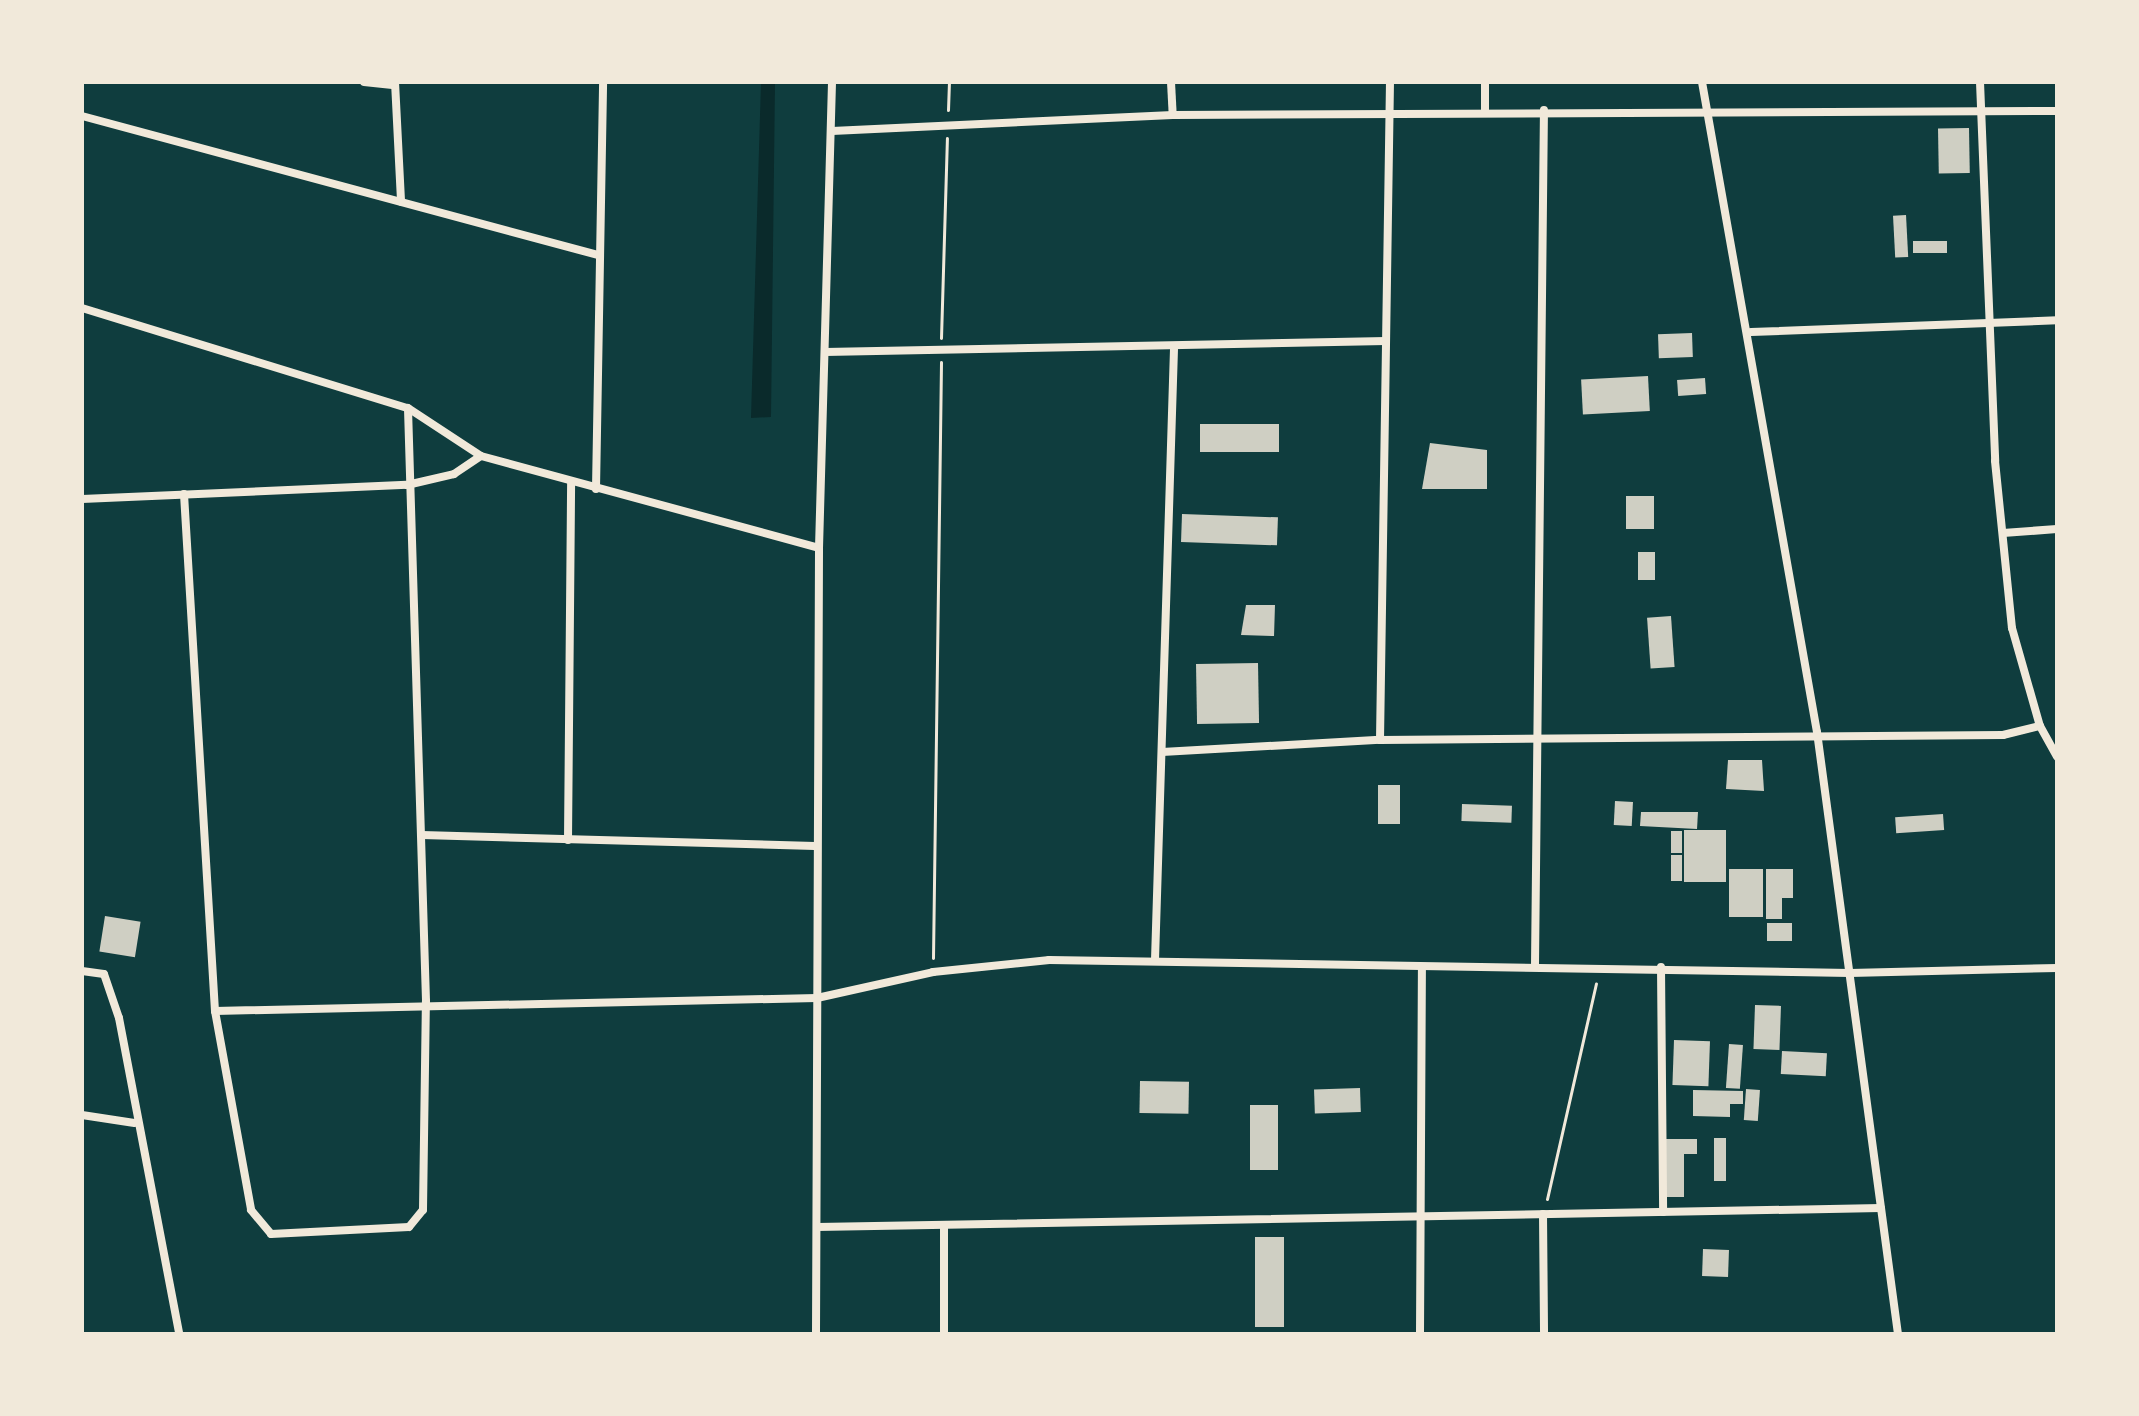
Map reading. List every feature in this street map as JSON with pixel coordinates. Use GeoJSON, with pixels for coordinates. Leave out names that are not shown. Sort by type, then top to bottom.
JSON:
{"type":"FeatureCollection","features":[{"type":"Feature","properties":{"kind":"street"},"geometry":{"type":"LineString","coordinates":[[364,82],[395,84],[401,202]]}},
{"type":"Feature","properties":{"kind":"street"},"geometry":{"type":"LineString","coordinates":[[596,489],[603,82]]}},
{"type":"Feature","properties":{"kind":"street"},"geometry":{"type":"LineString","coordinates":[[816,1334],[815,846],[819,548],[832,82]]}},
{"type":"Feature","properties":{"kind":"street"},"geometry":{"type":"LineString","coordinates":[[1171,82],[1173,115]]}},
{"type":"Feature","properties":{"kind":"street"},"geometry":{"type":"LineString","coordinates":[[1380,740],[1390,82]]}},
{"type":"Feature","properties":{"kind":"street"},"geometry":{"type":"LineString","coordinates":[[1485,82],[1485,111]]}},
{"type":"Feature","properties":{"kind":"street"},"geometry":{"type":"LineString","coordinates":[[1702,82],[1751,332],[1817,732],[1898,1334]]}},
{"type":"Feature","properties":{"kind":"street"},"geometry":{"type":"LineString","coordinates":[[1980,82],[1986,323],[2003,533],[2021,676],[2040,726],[2057,757]]}},
{"type":"Feature","properties":{"kind":"street"},"geometry":{"type":"LineString","coordinates":[[832,131],[1173,115],[1544,110],[2057,111]]}},
{"type":"Feature","properties":{"kind":"street"},"geometry":{"type":"LineString","coordinates":[[1535,965],[1544,110]]}},
{"type":"Feature","properties":{"kind":"street"},"geometry":{"type":"LineString","coordinates":[[82,116],[598,255]]}},
{"type":"Feature","properties":{"kind":"street"},"geometry":{"type":"LineString","coordinates":[[82,308],[408,408],[481,456],[819,548]]}},
{"type":"Feature","properties":{"kind":"street"},"geometry":{"type":"LineString","coordinates":[[1751,332],[2057,320]]}},
{"type":"Feature","properties":{"kind":"street"},"geometry":{"type":"LineString","coordinates":[[825,352],[1174,348],[1386,341]]}},
{"type":"Feature","properties":{"kind":"street"},"geometry":{"type":"LineString","coordinates":[[1155,960],[1174,348]]}},
{"type":"Feature","properties":{"kind":"street"},"geometry":{"type":"LineString","coordinates":[[184,494],[215,1011],[251,1210],[271,1234],[419,1223],[426,1001],[407,485],[408,408]]}},
{"type":"Feature","properties":{"kind":"street"},"geometry":{"type":"LineString","coordinates":[[82,499],[407,485],[454,474],[481,456]]}},
{"type":"Feature","properties":{"kind":"street"},"geometry":{"type":"LineString","coordinates":[[568,840],[571,482]]}},
{"type":"Feature","properties":{"kind":"street"},"geometry":{"type":"LineString","coordinates":[[2003,533],[2057,529]]}},
{"type":"Feature","properties":{"kind":"street"},"geometry":{"type":"LineString","coordinates":[[1162,752],[1380,740],[1817,732],[2003,735],[2040,726]]}},
{"type":"Feature","properties":{"kind":"street"},"geometry":{"type":"LineString","coordinates":[[422,835],[815,846]]}},
{"type":"Feature","properties":{"kind":"street"},"geometry":{"type":"LineString","coordinates":[[215,1011],[426,1001],[817,998],[933,972],[1049,960],[1422,967],[1600,965],[1850,973],[2057,968]]}},
{"type":"Feature","properties":{"kind":"street"},"geometry":{"type":"LineString","coordinates":[[1420,1334],[1422,967]]}},
{"type":"Feature","properties":{"kind":"street"},"geometry":{"type":"LineString","coordinates":[[1661,967],[1663,1212]]}},
{"type":"Feature","properties":{"kind":"street"},"geometry":{"type":"LineString","coordinates":[[82,971],[104,974],[119,1018],[134,1123],[179,1334]]}},
{"type":"Feature","properties":{"kind":"street"},"geometry":{"type":"LineString","coordinates":[[82,1115],[134,1123]]}},
{"type":"Feature","properties":{"kind":"street"},"geometry":{"type":"LineString","coordinates":[[817,1227],[1881,1208]]}},
{"type":"Feature","properties":{"kind":"street"},"geometry":{"type":"LineString","coordinates":[[1543,1214],[1544,1334]]}},
{"type":"Feature","properties":{"kind":"street"},"geometry":{"type":"LineString","coordinates":[[944,1225],[944,1334]]}},
{"type":"Feature","properties":{"kind":"path"},"geometry":{"type":"LineString","coordinates":[[933,972],[941,352],[949,82]]}},
{"type":"Feature","properties":{"kind":"path"},"geometry":{"type":"LineString","coordinates":[[1543,1214],[1600,965]]}},
{"type":"Feature","properties":{"kind":"water"},"geometry":{"type":"Polygon","coordinates":[[[761,82],[775,82],[771,417],[751,418],[761,82]]]}},
{"type":"Feature","properties":{"kind":"building"},"geometry":{"type":"Polygon","coordinates":[[[1969,128],[1970,173],[1939,174],[1938,129],[1969,128]]]}},
{"type":"Feature","properties":{"kind":"building"},"geometry":{"type":"Polygon","coordinates":[[[1906,215],[1908,257],[1895,258],[1893,216],[1906,215]]]}},
{"type":"Feature","properties":{"kind":"building"},"geometry":{"type":"Polygon","coordinates":[[[1913,241],[1947,241],[1947,253],[1913,253],[1913,241]]]}},
{"type":"Feature","properties":{"kind":"building"},"geometry":{"type":"Polygon","coordinates":[[[1692,333],[1693,357],[1659,358],[1658,334],[1692,333]]]}},
{"type":"Feature","properties":{"kind":"building"},"geometry":{"type":"Polygon","coordinates":[[[1648,376],[1650,411],[1583,414],[1581,380],[1648,376]]]}},
{"type":"Feature","properties":{"kind":"building"},"geometry":{"type":"Polygon","coordinates":[[[1705,378],[1706,394],[1678,396],[1677,380],[1705,378]]]}},
{"type":"Feature","properties":{"kind":"building"},"geometry":{"type":"Polygon","coordinates":[[[1200,424],[1279,424],[1279,452],[1200,452],[1200,424]]]}},
{"type":"Feature","properties":{"kind":"building"},"geometry":{"type":"Polygon","coordinates":[[[1430,443],[1487,450],[1487,489],[1422,489],[1430,443]]]}},
{"type":"Feature","properties":{"kind":"building"},"geometry":{"type":"Polygon","coordinates":[[[1626,496],[1654,496],[1654,529],[1626,529],[1626,496]]]}},
{"type":"Feature","properties":{"kind":"building"},"geometry":{"type":"Polygon","coordinates":[[[1182,514],[1278,517],[1277,545],[1181,542],[1182,514]]]}},
{"type":"Feature","properties":{"kind":"building"},"geometry":{"type":"Polygon","coordinates":[[[1638,552],[1655,552],[1655,580],[1638,580],[1638,552]]]}},
{"type":"Feature","properties":{"kind":"building"},"geometry":{"type":"Polygon","coordinates":[[[1246,605],[1275,605],[1274,636],[1241,635],[1246,605]]]}},
{"type":"Feature","properties":{"kind":"building"},"geometry":{"type":"Polygon","coordinates":[[[1671,616],[1675,667],[1651,669],[1647,618],[1671,616]]]}},
{"type":"Feature","properties":{"kind":"building"},"geometry":{"type":"Polygon","coordinates":[[[1258,663],[1259,723],[1197,724],[1196,664],[1258,663]]]}},
{"type":"Feature","properties":{"kind":"building"},"geometry":{"type":"Polygon","coordinates":[[[1728,760],[1762,760],[1764,791],[1726,789],[1728,760]]]}},
{"type":"Feature","properties":{"kind":"building"},"geometry":{"type":"Polygon","coordinates":[[[1378,785],[1400,785],[1400,824],[1378,824],[1378,785]]]}},
{"type":"Feature","properties":{"kind":"building"},"geometry":{"type":"Polygon","coordinates":[[[1615,801],[1633,802],[1632,826],[1614,825],[1615,801]]]}},
{"type":"Feature","properties":{"kind":"building"},"geometry":{"type":"Polygon","coordinates":[[[1462,804],[1512,806],[1511,823],[1461,821],[1462,804]]]}},
{"type":"Feature","properties":{"kind":"building"},"geometry":{"type":"Polygon","coordinates":[[[1641,812],[1698,812],[1697,829],[1640,826],[1641,812]]]}},
{"type":"Feature","properties":{"kind":"building"},"geometry":{"type":"Polygon","coordinates":[[[1943,814],[1944,830],[1896,833],[1895,817],[1943,814]]]}},
{"type":"Feature","properties":{"kind":"building"},"geometry":{"type":"Polygon","coordinates":[[[1684,830],[1726,830],[1726,882],[1684,882],[1684,830]]]}},
{"type":"Feature","properties":{"kind":"building"},"geometry":{"type":"Polygon","coordinates":[[[1671,831],[1682,831],[1682,853],[1671,853],[1671,831]]]}},
{"type":"Feature","properties":{"kind":"building"},"geometry":{"type":"Polygon","coordinates":[[[1671,855],[1682,855],[1682,881],[1671,881],[1671,855]]]}},
{"type":"Feature","properties":{"kind":"building"},"geometry":{"type":"Polygon","coordinates":[[[1729,869],[1763,869],[1763,917],[1729,917],[1729,869]]]}},
{"type":"Feature","properties":{"kind":"building"},"geometry":{"type":"Polygon","coordinates":[[[1766,869],[1793,869],[1793,898],[1782,898],[1782,919],[1766,919],[1766,869]]]}},
{"type":"Feature","properties":{"kind":"building"},"geometry":{"type":"Polygon","coordinates":[[[105,916],[141,922],[135,957],[99,952],[105,916]]]}},
{"type":"Feature","properties":{"kind":"building"},"geometry":{"type":"Polygon","coordinates":[[[1767,923],[1792,923],[1792,941],[1767,941],[1767,923]]]}},
{"type":"Feature","properties":{"kind":"building"},"geometry":{"type":"Polygon","coordinates":[[[1755,1005],[1781,1006],[1779,1050],[1753,1049],[1755,1005]]]}},
{"type":"Feature","properties":{"kind":"building"},"geometry":{"type":"Polygon","coordinates":[[[1674,1040],[1710,1041],[1708,1086],[1672,1085],[1674,1040]]]}},
{"type":"Feature","properties":{"kind":"building"},"geometry":{"type":"Polygon","coordinates":[[[1729,1044],[1743,1045],[1740,1089],[1726,1088],[1729,1044]]]}},
{"type":"Feature","properties":{"kind":"building"},"geometry":{"type":"Polygon","coordinates":[[[1782,1051],[1827,1053],[1826,1076],[1781,1074],[1782,1051]]]}},
{"type":"Feature","properties":{"kind":"building"},"geometry":{"type":"Polygon","coordinates":[[[1140,1081],[1189,1082],[1188,1114],[1139,1113],[1140,1081]]]}},
{"type":"Feature","properties":{"kind":"building"},"geometry":{"type":"Polygon","coordinates":[[[1360,1088],[1361,1112],[1315,1114],[1314,1090],[1360,1088]]]}},
{"type":"Feature","properties":{"kind":"building"},"geometry":{"type":"Polygon","coordinates":[[[1746,1089],[1760,1090],[1758,1121],[1744,1120],[1746,1089]]]}},
{"type":"Feature","properties":{"kind":"building"},"geometry":{"type":"Polygon","coordinates":[[[1693,1090],[1743,1091],[1743,1104],[1730,1104],[1730,1117],[1693,1116],[1693,1090]]]}},
{"type":"Feature","properties":{"kind":"building"},"geometry":{"type":"Polygon","coordinates":[[[1250,1105],[1278,1105],[1278,1170],[1250,1170],[1250,1105]]]}},
{"type":"Feature","properties":{"kind":"building"},"geometry":{"type":"Polygon","coordinates":[[[1714,1138],[1726,1138],[1726,1181],[1714,1181],[1714,1138]]]}},
{"type":"Feature","properties":{"kind":"building"},"geometry":{"type":"Polygon","coordinates":[[[1666,1139],[1697,1139],[1697,1154],[1684,1154],[1684,1197],[1665,1197],[1666,1139]]]}},
{"type":"Feature","properties":{"kind":"building"},"geometry":{"type":"Polygon","coordinates":[[[1255,1237],[1284,1237],[1284,1327],[1255,1327],[1255,1237]]]}},
{"type":"Feature","properties":{"kind":"building"},"geometry":{"type":"Polygon","coordinates":[[[1703,1249],[1729,1250],[1728,1277],[1702,1276],[1703,1249]]]}}]}
